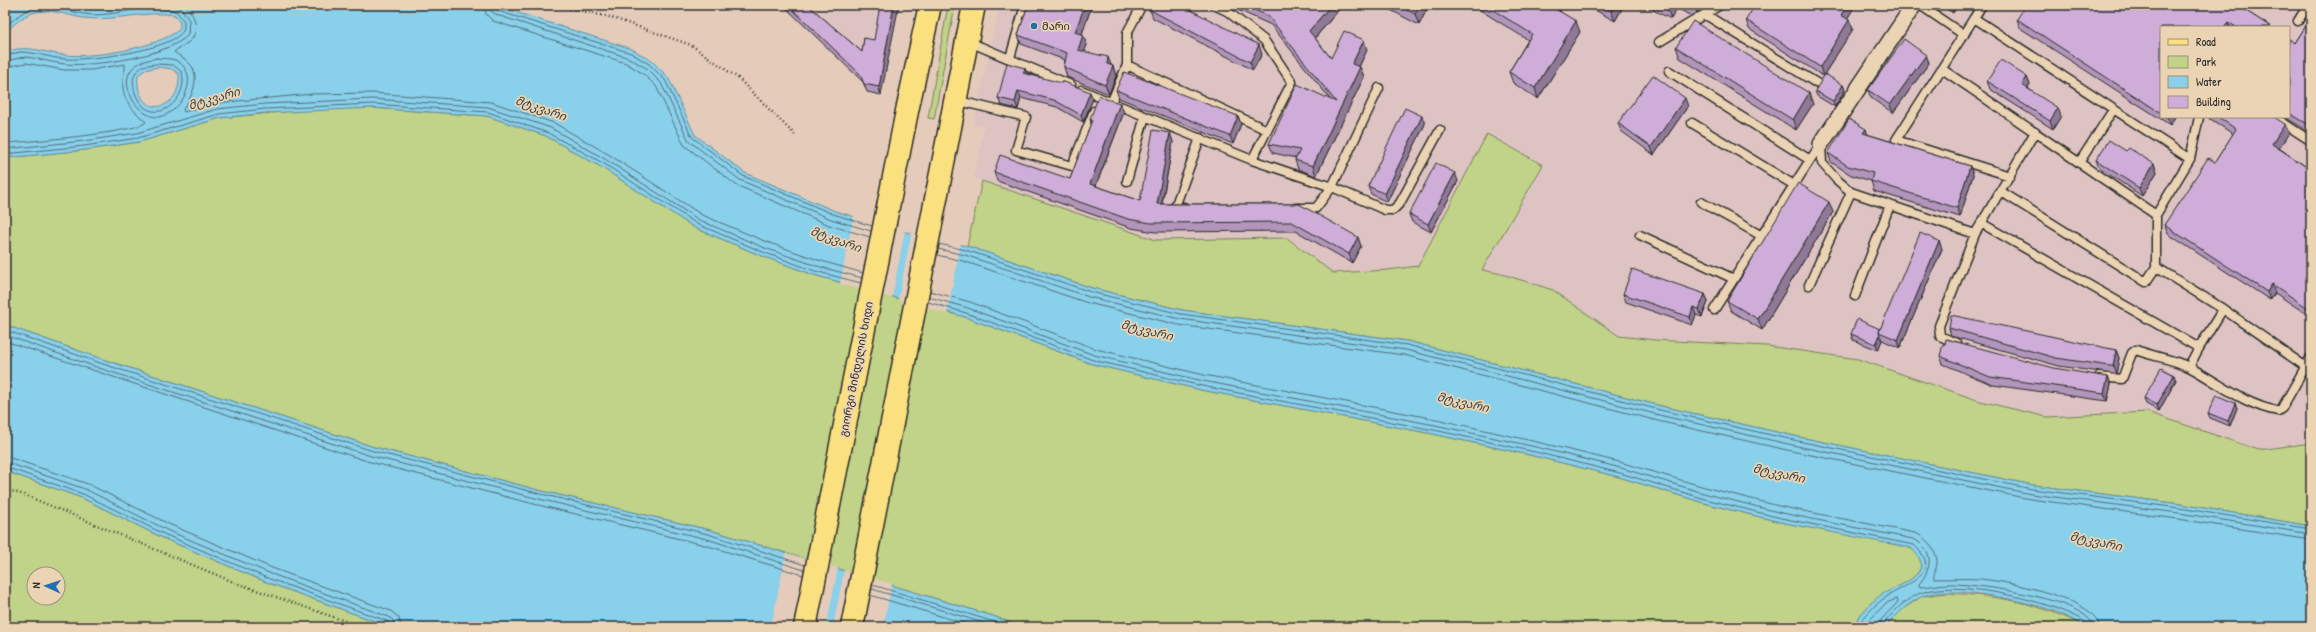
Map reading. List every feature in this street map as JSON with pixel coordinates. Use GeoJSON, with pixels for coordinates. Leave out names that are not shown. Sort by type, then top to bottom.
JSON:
{"type":"FeatureCollection","features":[{"type":"Feature","properties":{"kind":"main road","name":"გიორგი მინდელის ხიდი"},"geometry":{"type":"LineString","coordinates":[[805,627],[907,111],[930,5]]}},
{"type":"Feature","properties":{"kind":"main road"},"geometry":{"type":"LineString","coordinates":[[852,627],[974,5]]}},
{"type":"Feature","properties":{"kind":"street"},"geometry":{"type":"LineString","coordinates":[[1821,144],[1914,5]]}},
{"type":"Feature","properties":{"kind":"lane"},"geometry":{"type":"LineString","coordinates":[[1010,58],[1025,5]]}},
{"type":"Feature","properties":{"kind":"lane"},"geometry":{"type":"LineString","coordinates":[[1111,102],[1127,65],[1127,33],[1142,5]]}},
{"type":"Feature","properties":{"kind":"lane"},"geometry":{"type":"LineString","coordinates":[[1214,5],[1227,11],[1264,40],[1292,82],[1252,160]]}},
{"type":"Feature","properties":{"kind":"lane"},"geometry":{"type":"LineString","coordinates":[[1659,42],[1706,15],[1720,5]]}},
{"type":"Feature","properties":{"kind":"lane"},"geometry":{"type":"LineString","coordinates":[[1920,5],[1964,35]]}},
{"type":"Feature","properties":{"kind":"lane"},"geometry":{"type":"LineString","coordinates":[[1982,5],[1896,140],[2010,176]]}},
{"type":"Feature","properties":{"kind":"lane"},"geometry":{"type":"LineString","coordinates":[[2298,21],[2308,5]]}},
{"type":"Feature","properties":{"kind":"lane"},"geometry":{"type":"LineString","coordinates":[[1706,15],[1818,84]]}},
{"type":"Feature","properties":{"kind":"lane"},"geometry":{"type":"LineString","coordinates":[[1974,18],[2190,159]]}},
{"type":"Feature","properties":{"kind":"lane"},"geometry":{"type":"LineString","coordinates":[[966,41],[1010,58],[1099,98],[1252,160],[1332,187],[1372,206],[1385,210],[1393,210],[1400,203],[1440,130]]}},
{"type":"Feature","properties":{"kind":"lane"},"geometry":{"type":"LineString","coordinates":[[1127,65],[1267,130]]}},
{"type":"Feature","properties":{"kind":"lane"},"geometry":{"type":"LineString","coordinates":[[1942,69],[2156,215]]}},
{"type":"Feature","properties":{"kind":"lane"},"geometry":{"type":"LineString","coordinates":[[1669,71],[1810,160]]}},
{"type":"Feature","properties":{"kind":"lane"},"geometry":{"type":"LineString","coordinates":[[1285,208],[1316,208],[1332,187],[1379,88]]}},
{"type":"Feature","properties":{"kind":"lane"},"geometry":{"type":"LineString","coordinates":[[953,110],[1026,117],[1016,150],[1072,166],[1099,98]]}},
{"type":"Feature","properties":{"kind":"lane"},"geometry":{"type":"LineString","coordinates":[[2079,163],[2113,110]]}},
{"type":"Feature","properties":{"kind":"lane"},"geometry":{"type":"LineString","coordinates":[[1127,182],[1145,116]]}},
{"type":"Feature","properties":{"kind":"lane"},"geometry":{"type":"LineString","coordinates":[[2000,191],[2146,282],[2156,267],[2156,215],[2190,159],[2199,118]]}},
{"type":"Feature","properties":{"kind":"lane"},"geometry":{"type":"LineString","coordinates":[[2275,118],[2311,142]]}},
{"type":"Feature","properties":{"kind":"lane"},"geometry":{"type":"LineString","coordinates":[[1692,123],[1794,185]]}},
{"type":"Feature","properties":{"kind":"lane"},"geometry":{"type":"LineString","coordinates":[[1967,346],[1945,340],[1938,332],[1975,234],[2035,132]]}},
{"type":"Feature","properties":{"kind":"lane"},"geometry":{"type":"LineString","coordinates":[[1191,207],[1175,207],[1200,138]]}},
{"type":"Feature","properties":{"kind":"lane"},"geometry":{"type":"LineString","coordinates":[[1714,310],[1821,144]]}},
{"type":"Feature","properties":{"kind":"lane"},"geometry":{"type":"LineString","coordinates":[[1821,144],[1822,163],[1836,180],[1852,192],[1975,234]]}},
{"type":"Feature","properties":{"kind":"lane"},"geometry":{"type":"LineString","coordinates":[[1809,285],[1852,192]]}},
{"type":"Feature","properties":{"kind":"lane"},"geometry":{"type":"LineString","coordinates":[[1701,202],[1762,236]]}},
{"type":"Feature","properties":{"kind":"lane"},"geometry":{"type":"LineString","coordinates":[[1855,296],[1890,205]]}},
{"type":"Feature","properties":{"kind":"lane"},"geometry":{"type":"LineString","coordinates":[[1981,223],[2199,348]]}},
{"type":"Feature","properties":{"kind":"lane"},"geometry":{"type":"LineString","coordinates":[[1640,235],[1734,279]]}},
{"type":"Feature","properties":{"kind":"lane"},"geometry":{"type":"LineString","coordinates":[[2156,267],[2223,310],[2306,367]]}},
{"type":"Feature","properties":{"kind":"lane"},"geometry":{"type":"LineString","coordinates":[[2189,367],[2223,310]]}},
{"type":"Feature","properties":{"kind":"lane"},"geometry":{"type":"LineString","coordinates":[[2087,375],[2122,379],[2132,353],[2136,350],[2165,356],[2189,367],[2240,398],[2278,411],[2282,408],[2311,357]]}},
{"type":"Feature","properties":{"kind":"path"},"geometry":{"type":"LineString","coordinates":[[554,5],[610,17],[691,45],[738,78],[796,136]]}},
{"type":"Feature","properties":{"kind":"path"},"geometry":{"type":"LineString","coordinates":[[5,489],[27,496],[236,583],[362,627]]}},
{"type":"Feature","properties":{"kind":"shaded area"},"geometry":{"type":"Polygon","coordinates":[[[738,5],[899,5],[881,95],[867,92],[861,77],[859,78],[789,11],[738,5]]]}},
{"type":"Feature","properties":{"kind":"shaded area"},"geometry":{"type":"Polygon","coordinates":[[[999,5],[2311,5],[2311,443],[2259,450],[2147,412],[2047,417],[1980,401],[1858,359],[1767,346],[1655,340],[1619,336],[1590,317],[1502,274],[1482,270],[1543,165],[1487,134],[1418,266],[1388,270],[1333,273],[1287,238],[1156,240],[974,178],[984,127],[973,125],[999,5]]]}},
{"type":"Feature","properties":{"kind":"green space"},"geometry":{"type":"Polygon","coordinates":[[[948,5],[955,5],[934,119],[928,118],[948,5]]]}},
{"type":"Feature","properties":{"kind":"green space"},"geometry":{"type":"Polygon","coordinates":[[[372,108],[487,116],[546,136],[601,167],[695,228],[762,256],[814,275],[965,317],[1092,364],[1201,390],[1433,434],[1534,456],[1619,477],[1704,503],[1780,522],[1904,546],[1912,549],[1916,553],[1920,558],[1921,565],[1919,571],[1914,577],[1873,602],[1851,627],[1022,627],[993,616],[710,530],[542,491],[374,447],[102,359],[5,325],[5,158],[85,150],[139,142],[220,118],[313,109],[372,108]]]}},
{"type":"Feature","properties":{"kind":"green space"},"geometry":{"type":"Polygon","coordinates":[[[1487,134],[1543,165],[1482,270],[1502,274],[1553,290],[1619,336],[1655,340],[1767,346],[1858,359],[1980,401],[2047,417],[2147,412],[2259,450],[2311,443],[2311,526],[2180,504],[2033,485],[1799,437],[1665,407],[1407,341],[1182,310],[1092,288],[967,246],[982,181],[1156,240],[1287,238],[1333,273],[1388,270],[1418,266],[1487,134]]]}},
{"type":"Feature","properties":{"kind":"green space"},"geometry":{"type":"Polygon","coordinates":[[[5,471],[82,498],[165,539],[266,582],[391,627],[5,627],[5,471]]]}},
{"type":"Feature","properties":{"kind":"green space"},"geometry":{"type":"Polygon","coordinates":[[[1947,593],[1985,596],[2036,606],[2087,627],[1886,627],[1900,611],[1922,596],[1947,593]]]}},
{"type":"Feature","properties":{"kind":"water","name":"მტკვარი"},"geometry":{"type":"Polygon","coordinates":[[[5,5],[493,5],[632,49],[652,61],[668,77],[695,135],[745,173],[835,211],[906,232],[967,246],[1092,288],[1182,310],[1407,341],[1665,407],[1799,437],[2033,485],[2180,504],[2311,526],[2311,627],[2087,627],[2054,611],[2007,598],[1949,592],[1933,593],[1921,597],[1902,610],[1886,627],[1851,627],[1877,598],[1914,577],[1919,571],[1921,565],[1919,557],[1911,548],[1780,522],[1704,503],[1619,477],[1534,456],[1433,434],[1201,390],[1092,364],[965,317],[814,275],[762,256],[695,228],[601,167],[546,136],[487,116],[372,108],[266,113],[220,118],[139,142],[85,150],[5,158],[5,53],[12,50],[27,49],[77,56],[108,53],[156,42],[170,36],[180,29],[180,23],[175,15],[152,14],[95,19],[45,11],[28,14],[5,32],[5,5]],[[158,67],[145,70],[138,75],[139,90],[143,99],[150,105],[158,106],[166,104],[173,97],[178,87],[179,74],[172,69],[158,67]]]}},
{"type":"Feature","properties":{"kind":"water"},"geometry":{"type":"Polygon","coordinates":[[[5,325],[102,359],[374,447],[542,491],[710,530],[993,616],[1022,627],[391,627],[266,582],[165,539],[82,498],[5,471],[5,325]]]}},
{"type":"Feature","properties":{"kind":"pier"},"geometry":{"type":"Polygon","coordinates":[[[854,214],[905,230],[892,298],[840,284],[854,214]]]}},
{"type":"Feature","properties":{"kind":"pier"},"geometry":{"type":"Polygon","coordinates":[[[912,231],[961,243],[947,314],[898,300],[912,231]]]}},
{"type":"Feature","properties":{"kind":"pier"},"geometry":{"type":"Polygon","coordinates":[[[786,553],[838,568],[826,627],[771,627],[786,553]]]}},
{"type":"Feature","properties":{"kind":"pier"},"geometry":{"type":"Polygon","coordinates":[[[844,570],[892,584],[883,627],[833,627],[844,570]]]}},
{"type":"Feature","properties":{"kind":"building"},"geometry":{"type":"Polygon","coordinates":[[[788,5],[808,5],[862,52],[864,38],[874,40],[880,5],[894,5],[879,87],[864,84],[860,74],[788,5]]]}},
{"type":"Feature","properties":{"kind":"building"},"geometry":{"type":"Polygon","coordinates":[[[1028,5],[1085,5],[1075,32],[1083,35],[1078,50],[1108,57],[1107,64],[1113,66],[1105,85],[1064,67],[1067,53],[1018,35],[1028,5]]]}},
{"type":"Feature","properties":{"kind":"building"},"geometry":{"type":"Polygon","coordinates":[[[1153,5],[1181,5],[1259,45],[1250,62],[1150,10],[1153,5]]]}},
{"type":"Feature","properties":{"kind":"building"},"geometry":{"type":"Polygon","coordinates":[[[1244,5],[1289,5],[1292,9],[1296,5],[1331,5],[1309,31],[1331,58],[1344,31],[1364,40],[1352,64],[1360,67],[1313,166],[1295,160],[1300,150],[1269,144],[1297,84],[1336,102],[1268,16],[1244,5]]]}},
{"type":"Feature","properties":{"kind":"building"},"geometry":{"type":"Polygon","coordinates":[[[1397,5],[1420,5],[1415,14],[1397,5]]]}},
{"type":"Feature","properties":{"kind":"building"},"geometry":{"type":"Polygon","coordinates":[[[1485,5],[1553,5],[1552,7],[1576,21],[1535,88],[1509,72],[1532,34],[1485,5]]]}},
{"type":"Feature","properties":{"kind":"building"},"geometry":{"type":"Polygon","coordinates":[[[1600,5],[1615,5],[1611,11],[1600,5]]]}},
{"type":"Feature","properties":{"kind":"building"},"geometry":{"type":"Polygon","coordinates":[[[1659,5],[1670,5],[1668,10],[1659,5]]]}},
{"type":"Feature","properties":{"kind":"building"},"geometry":{"type":"Polygon","coordinates":[[[1755,5],[1847,5],[1841,15],[1849,20],[1820,67],[1746,20],[1755,5]]]}},
{"type":"Feature","properties":{"kind":"building"},"geometry":{"type":"Polygon","coordinates":[[[2026,5],[2237,5],[2269,26],[2234,26],[2228,22],[2225,26],[2160,26],[2160,112],[2017,19],[2026,5]]]}},
{"type":"Feature","properties":{"kind":"building"},"geometry":{"type":"Polygon","coordinates":[[[2311,18],[2311,126],[2290,114],[2290,40],[2295,43],[2311,18]]]}},
{"type":"Feature","properties":{"kind":"building"},"geometry":{"type":"Polygon","coordinates":[[[1693,21],[1809,93],[1793,120],[1676,47],[1693,21]]]}},
{"type":"Feature","properties":{"kind":"building"},"geometry":{"type":"Polygon","coordinates":[[[1904,39],[1926,55],[1890,105],[1868,90],[1904,39]]]}},
{"type":"Feature","properties":{"kind":"building"},"geometry":{"type":"Polygon","coordinates":[[[2001,60],[2027,77],[2022,85],[2058,108],[2050,121],[1987,81],[2001,60]]]}},
{"type":"Feature","properties":{"kind":"building"},"geometry":{"type":"Polygon","coordinates":[[[1007,63],[1025,68],[1023,73],[1062,83],[1062,81],[1090,92],[1081,115],[1054,100],[1018,91],[1015,102],[998,98],[1007,63]]]}},
{"type":"Feature","properties":{"kind":"building"},"geometry":{"type":"Polygon","coordinates":[[[1124,72],[1238,116],[1230,136],[1116,90],[1124,72]]]}},
{"type":"Feature","properties":{"kind":"building"},"geometry":{"type":"Polygon","coordinates":[[[1825,74],[1843,85],[1833,101],[1815,91],[1825,74]]]}},
{"type":"Feature","properties":{"kind":"building"},"geometry":{"type":"Polygon","coordinates":[[[1653,75],[1685,98],[1651,147],[1618,123],[1653,75]]]}},
{"type":"Feature","properties":{"kind":"building"},"geometry":{"type":"Polygon","coordinates":[[[1099,95],[1106,99],[1120,103],[1090,184],[1140,201],[1153,130],[1170,133],[1157,204],[1299,204],[1358,237],[1349,254],[1292,222],[1151,223],[1128,219],[994,172],[1000,155],[1070,179],[1092,120],[1090,119],[1099,95]]]}},
{"type":"Feature","properties":{"kind":"building"},"geometry":{"type":"Polygon","coordinates":[[[1405,108],[1422,116],[1385,194],[1368,186],[1405,108]]]}},
{"type":"Feature","properties":{"kind":"building"},"geometry":{"type":"Polygon","coordinates":[[[2220,118],[2276,118],[2285,124],[2272,144],[2311,170],[2311,310],[2272,284],[2267,292],[2164,225],[2208,158],[2215,162],[2236,129],[2220,118]]]}},
{"type":"Feature","properties":{"kind":"building"},"geometry":{"type":"Polygon","coordinates":[[[1849,119],[1866,129],[1863,133],[1970,166],[1957,208],[1871,181],[1873,173],[1848,166],[1828,153],[1849,119]]]}},
{"type":"Feature","properties":{"kind":"building"},"geometry":{"type":"Polygon","coordinates":[[[2109,140],[2126,151],[2129,148],[2154,164],[2139,188],[2096,160],[2109,140]]]}},
{"type":"Feature","properties":{"kind":"building"},"geometry":{"type":"Polygon","coordinates":[[[1436,163],[1455,173],[1428,224],[1409,214],[1436,163]]]}},
{"type":"Feature","properties":{"kind":"building"},"geometry":{"type":"Polygon","coordinates":[[[1798,183],[1829,202],[1758,319],[1727,301],[1798,183]]]}},
{"type":"Feature","properties":{"kind":"building"},"geometry":{"type":"Polygon","coordinates":[[[1920,233],[1939,241],[1898,340],[1879,332],[1920,233]]]}},
{"type":"Feature","properties":{"kind":"building"},"geometry":{"type":"Polygon","coordinates":[[[1632,269],[1705,294],[1699,309],[1693,307],[1690,317],[1623,294],[1632,269]]]}},
{"type":"Feature","properties":{"kind":"building"},"geometry":{"type":"Polygon","coordinates":[[[1951,315],[2116,350],[2113,366],[2056,358],[1949,328],[1951,315]]]}},
{"type":"Feature","properties":{"kind":"building"},"geometry":{"type":"Polygon","coordinates":[[[1857,319],[1880,329],[1880,335],[1876,344],[1851,334],[1857,319]]]}},
{"type":"Feature","properties":{"kind":"building"},"geometry":{"type":"Polygon","coordinates":[[[1946,339],[2054,368],[2108,377],[2104,393],[1990,377],[1940,356],[1946,339]]]}},
{"type":"Feature","properties":{"kind":"building"},"geometry":{"type":"Polygon","coordinates":[[[2161,368],[2174,375],[2157,405],[2144,398],[2161,368]]]}},
{"type":"Feature","properties":{"kind":"building"},"geometry":{"type":"Polygon","coordinates":[[[2216,395],[2235,403],[2228,421],[2208,413],[2216,395]]]}},
{"type":"Feature","properties":{"kind":"place","name":"მარი"},"geometry":{"type":"Point","coordinates":[1034,26]}}]}
